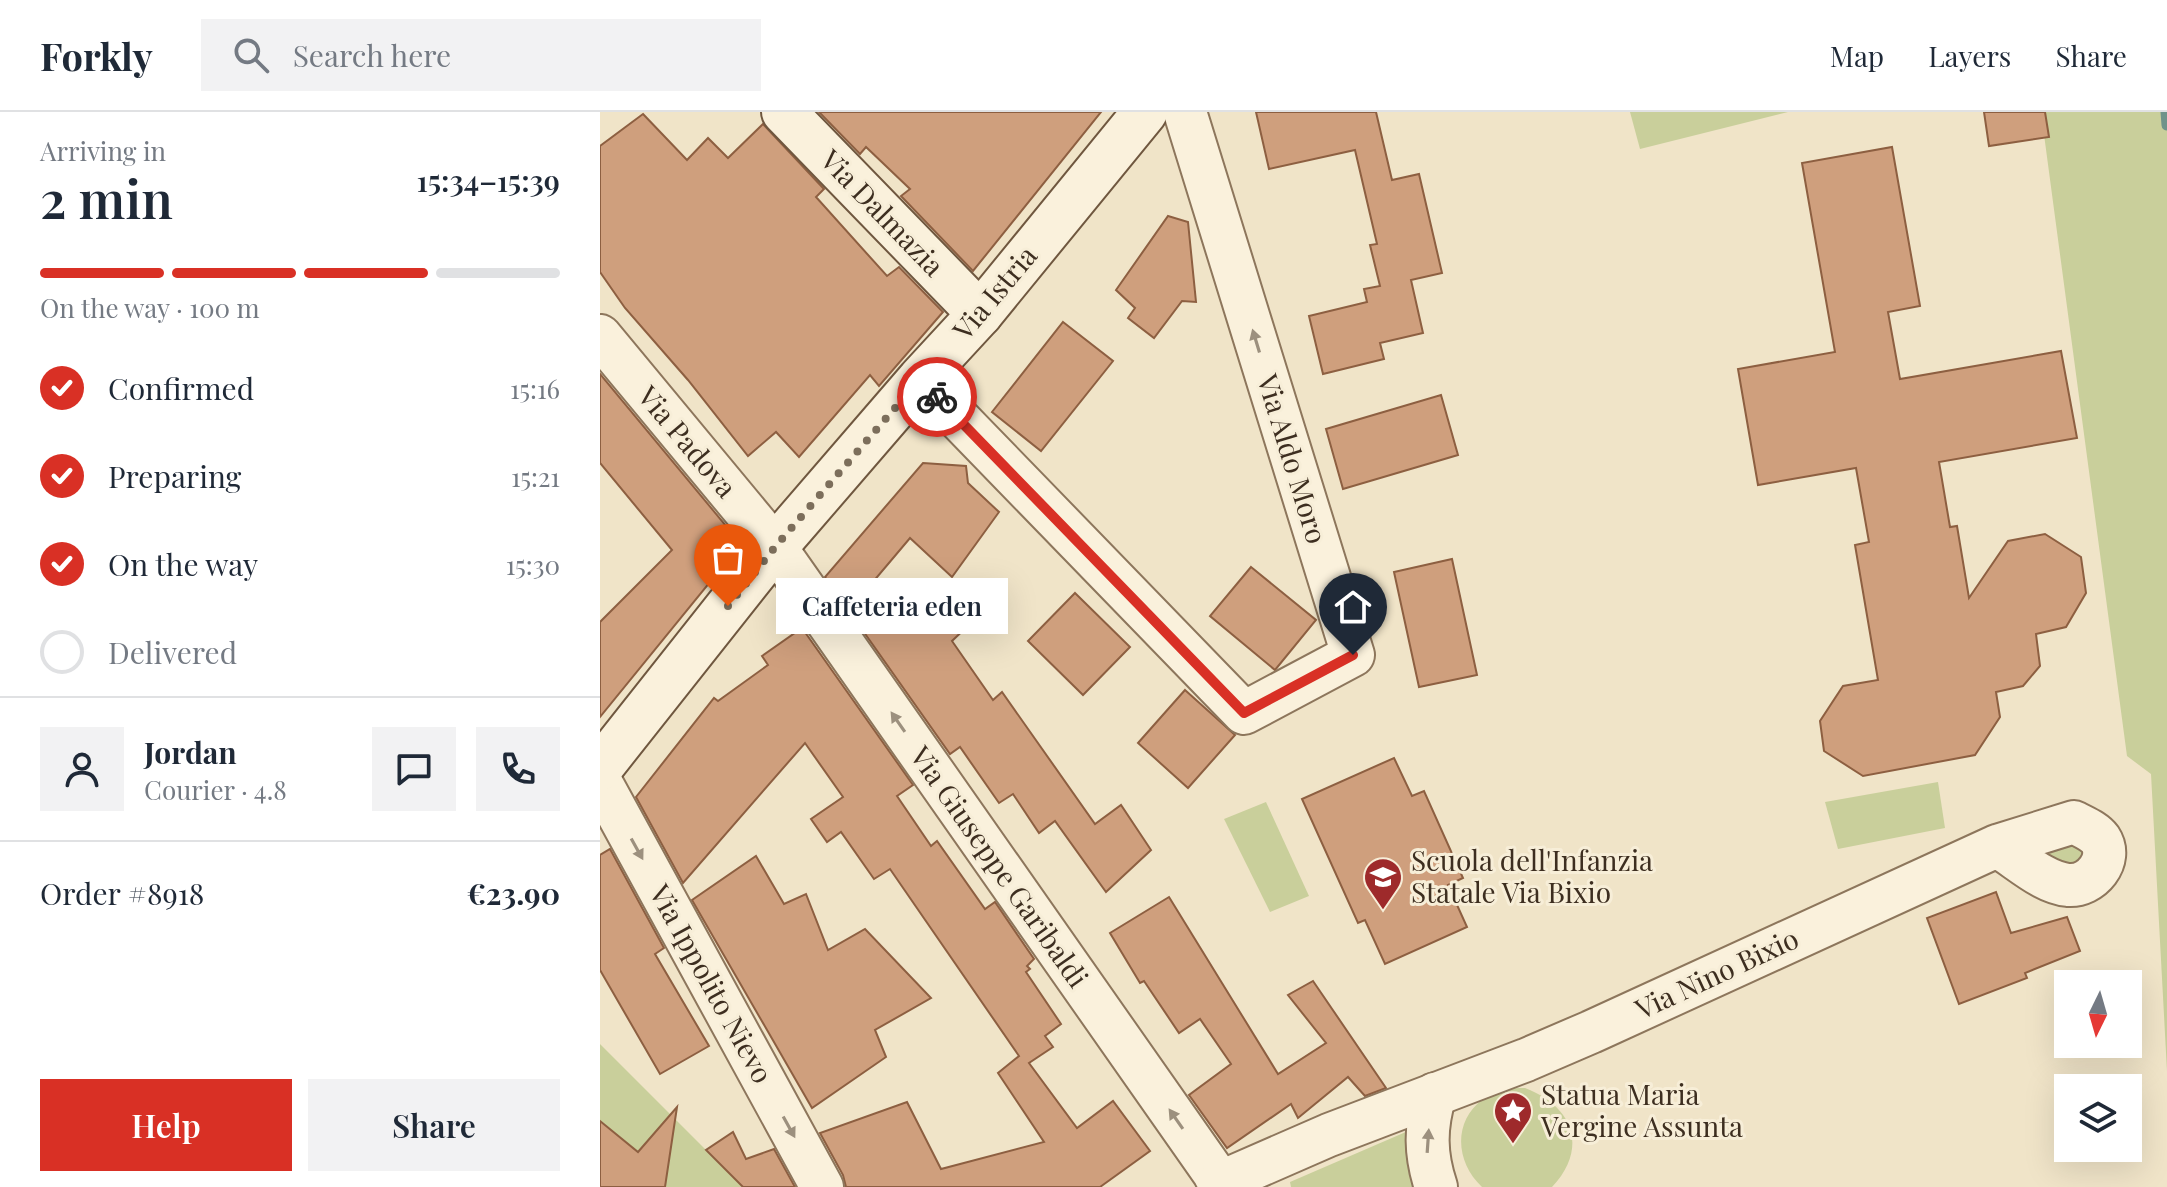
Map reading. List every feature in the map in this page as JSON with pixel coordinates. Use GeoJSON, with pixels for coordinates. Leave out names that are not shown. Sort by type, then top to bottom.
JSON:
{"type":"FeatureCollection","features":[{"type":"Feature","properties":{"kind":"main road","name":"Via Dalmazia"},"geometry":{"type":"LineString","coordinates":[[784,112],[980,314]]}},
{"type":"Feature","properties":{"kind":"main road","name":"Via Istria"},"geometry":{"type":"LineString","coordinates":[[603,759],[775,547],[980,314],[1145,112]]}},
{"type":"Feature","properties":{"kind":"street","name":"Via Aldo Moro"},"geometry":{"type":"LineString","coordinates":[[920,379],[1244,713],[1353,655],[1185,112]]}},
{"type":"Feature","properties":{"kind":"street","name":"Via Padova"},"geometry":{"type":"LineString","coordinates":[[600,336],[775,547]]}},
{"type":"Feature","properties":{"kind":"street","name":"Via Giuseppe Garibaldi"},"geometry":{"type":"LineString","coordinates":[[775,547],[1220,1185]]}},
{"type":"Feature","properties":{"kind":"street","name":"Via Ippolito Nievo"},"geometry":{"type":"LineString","coordinates":[[603,759],[822,1187]]}},
{"type":"Feature","properties":{"kind":"street","name":"Via Nino Bixio"},"geometry":{"type":"LineString","coordinates":[[1220,1185],[1329,1135],[1591,1032],[1997,846]]}},
{"type":"Feature","properties":{"kind":"street"},"geometry":{"type":"LineString","coordinates":[[1435,1094],[1429,1113],[1426,1158],[1436,1187]]}},
{"type":"Feature","properties":{"kind":"green space"},"geometry":{"type":"Polygon","coordinates":[[[1630,112],[1788,112],[1640,149],[1630,112]]]}},
{"type":"Feature","properties":{"kind":"green space"},"geometry":{"type":"Polygon","coordinates":[[[2041,112],[2167,112],[2167,1071],[2151,774],[2127,756],[2041,112]]]}},
{"type":"Feature","properties":{"kind":"green space"},"geometry":{"type":"Polygon","coordinates":[[[1938,782],[1945,828],[1838,849],[1825,802],[1938,782]]]}},
{"type":"Feature","properties":{"kind":"green space"},"geometry":{"type":"Polygon","coordinates":[[[1266,802],[1309,896],[1270,912],[1224,819],[1266,802]]]}},
{"type":"Feature","properties":{"kind":"green space"},"geometry":{"type":"Polygon","coordinates":[[[2083,830],[2086,872],[2046,857],[2046,849],[2083,830]]]}},
{"type":"Feature","properties":{"kind":"green space"},"geometry":{"type":"Polygon","coordinates":[[[600,1044],[743,1187],[665,1187],[671,1143],[636,1154],[600,1121],[600,1044]]]}},
{"type":"Feature","properties":{"kind":"green space"},"geometry":{"type":"Polygon","coordinates":[[[1525,1088],[1555,1106],[1564,1117],[1572,1143],[1570,1158],[1552,1187],[1482,1187],[1473,1177],[1463,1155],[1462,1131],[1466,1119],[1473,1108],[1493,1093],[1525,1088]]]}},
{"type":"Feature","properties":{"kind":"green space"},"geometry":{"type":"Polygon","coordinates":[[[1415,1128],[1425,1187],[1291,1187],[1290,1182],[1415,1128]]]}},
{"type":"Feature","properties":{"kind":"building"},"geometry":{"type":"Polygon","coordinates":[[[819,112],[1101,112],[973,271],[901,196],[910,189],[866,147],[860,154],[819,112]]]}},
{"type":"Feature","properties":{"kind":"building"},"geometry":{"type":"Polygon","coordinates":[[[1256,112],[1376,112],[1392,180],[1419,174],[1442,273],[1411,280],[1423,333],[1380,343],[1384,359],[1323,374],[1309,316],[1367,302],[1364,289],[1380,286],[1370,245],[1377,244],[1355,150],[1269,169],[1256,112]]]}},
{"type":"Feature","properties":{"kind":"building"},"geometry":{"type":"Polygon","coordinates":[[[1984,112],[2045,112],[2049,137],[1989,146],[1984,112]]]}},
{"type":"Feature","properties":{"kind":"building"},"geometry":{"type":"Polygon","coordinates":[[[643,114],[687,160],[708,138],[728,158],[763,124],[824,189],[816,197],[887,276],[899,267],[943,312],[879,386],[870,375],[799,457],[776,432],[748,456],[688,380],[625,308],[600,272],[600,146],[643,114]]]}},
{"type":"Feature","properties":{"kind":"building"},"geometry":{"type":"Polygon","coordinates":[[[1892,147],[1920,306],[1888,312],[1900,379],[2061,351],[2077,438],[1939,462],[1950,527],[1957,526],[1969,598],[2008,541],[2045,534],[2081,557],[2086,593],[2066,627],[2036,634],[2040,666],[2023,686],[1996,692],[2000,717],[1975,755],[1863,776],[1824,751],[1820,721],[1843,686],[1878,680],[1855,545],[1869,542],[1856,468],[1758,485],[1738,369],[1835,352],[1802,163],[1892,147]]]}},
{"type":"Feature","properties":{"kind":"building"},"geometry":{"type":"Polygon","coordinates":[[[1168,216],[1188,222],[1196,302],[1182,301],[1154,338],[1128,318],[1135,308],[1116,290],[1168,216]]]}},
{"type":"Feature","properties":{"kind":"building"},"geometry":{"type":"Polygon","coordinates":[[[1063,322],[1113,361],[1041,451],[992,412],[1063,322]]]}},
{"type":"Feature","properties":{"kind":"building"},"geometry":{"type":"Polygon","coordinates":[[[600,374],[741,544],[600,717],[600,622],[672,550],[600,463],[600,374]]]}},
{"type":"Feature","properties":{"kind":"building"},"geometry":{"type":"Polygon","coordinates":[[[1441,395],[1458,455],[1343,489],[1326,429],[1441,395]]]}},
{"type":"Feature","properties":{"kind":"building"},"geometry":{"type":"Polygon","coordinates":[[[923,463],[966,466],[968,483],[999,512],[952,577],[910,538],[872,583],[911,631],[948,600],[971,623],[952,641],[993,700],[1002,692],[1095,824],[1121,805],[1151,850],[1106,892],[1055,821],[1039,833],[1013,794],[999,803],[960,747],[950,754],[825,577],[923,463]]]}},
{"type":"Feature","properties":{"kind":"building"},"geometry":{"type":"Polygon","coordinates":[[[1452,559],[1477,675],[1419,687],[1394,572],[1452,559]]]}},
{"type":"Feature","properties":{"kind":"building"},"geometry":{"type":"Polygon","coordinates":[[[1251,567],[1316,620],[1275,670],[1210,616],[1251,567]]]}},
{"type":"Feature","properties":{"kind":"building"},"geometry":{"type":"Polygon","coordinates":[[[1075,593],[1130,647],[1083,695],[1028,641],[1075,593]]]}},
{"type":"Feature","properties":{"kind":"building"},"geometry":{"type":"Polygon","coordinates":[[[802,628],[913,785],[897,796],[931,846],[937,841],[985,909],[995,902],[1034,959],[1026,972],[1061,1024],[1045,1036],[1053,1047],[1029,1063],[1077,1128],[1113,1101],[1150,1151],[1100,1187],[846,1187],[843,1175],[820,1133],[907,1102],[941,1169],[1044,1142],[998,1073],[1019,1056],[890,869],[874,879],[841,832],[827,842],[811,819],[843,797],[805,743],[683,883],[636,797],[714,698],[718,701],[768,665],[762,656],[802,628]]]}},
{"type":"Feature","properties":{"kind":"building"},"geometry":{"type":"Polygon","coordinates":[[[1185,690],[1235,735],[1188,788],[1138,743],[1185,690]]]}},
{"type":"Feature","properties":{"kind":"building"},"geometry":{"type":"Polygon","coordinates":[[[1394,758],[1412,796],[1424,791],[1463,878],[1448,885],[1467,927],[1385,964],[1365,920],[1358,923],[1302,799],[1394,758]]]}},
{"type":"Feature","properties":{"kind":"building"},"geometry":{"type":"Polygon","coordinates":[[[610,849],[664,948],[655,954],[709,1046],[660,1074],[600,970],[600,855],[610,849]]]}},
{"type":"Feature","properties":{"kind":"building"},"geometry":{"type":"Polygon","coordinates":[[[756,856],[784,904],[806,894],[828,950],[865,929],[931,998],[875,1030],[886,1057],[812,1108],[692,900],[756,856]]]}},
{"type":"Feature","properties":{"kind":"building"},"geometry":{"type":"Polygon","coordinates":[[[1996,892],[2011,933],[2067,917],[2080,951],[2025,973],[2027,978],[1959,1004],[1927,918],[1996,892]]]}},
{"type":"Feature","properties":{"kind":"building"},"geometry":{"type":"Polygon","coordinates":[[[1169,897],[1278,1074],[1326,1043],[1288,995],[1313,981],[1386,1088],[1365,1096],[1348,1077],[1298,1118],[1291,1104],[1227,1148],[1189,1095],[1231,1064],[1200,1019],[1179,1033],[1144,981],[1140,983],[1110,933],[1169,897]]]}},
{"type":"Feature","properties":{"kind":"building"},"geometry":{"type":"Polygon","coordinates":[[[677,1107],[665,1187],[600,1187],[600,1121],[638,1152],[677,1107]]]}},
{"type":"Feature","properties":{"kind":"building"},"geometry":{"type":"Polygon","coordinates":[[[733,1132],[746,1159],[774,1149],[795,1187],[743,1187],[706,1150],[733,1132]]]}},
{"type":"Feature","properties":{"kind":"waterway"},"geometry":{"type":"LineString","coordinates":[[2166,112],[2167,125]]}},
{"type":"Feature","properties":{"kind":"way so far"},"geometry":{"type":"LineString","coordinates":[[728,606],[920,379],[937,397]]}},
{"type":"Feature","properties":{"kind":"place","name":"Caffeteria eden"},"geometry":{"type":"Point","coordinates":[728,606]}},
{"type":"Feature","properties":{"kind":"place","name":"Scuola dell'Infanzia Statale Via Bixio"},"geometry":{"type":"Point","coordinates":[1383,911]}},
{"type":"Feature","properties":{"kind":"place","name":"Statua Maria Vergine Assunta"},"geometry":{"type":"Point","coordinates":[1513,1145]}},
{"type":"Feature","properties":{"kind":"route"},"geometry":{"type":"LineString","coordinates":[[937,397],[1244,713],[1353,655]]}}]}
